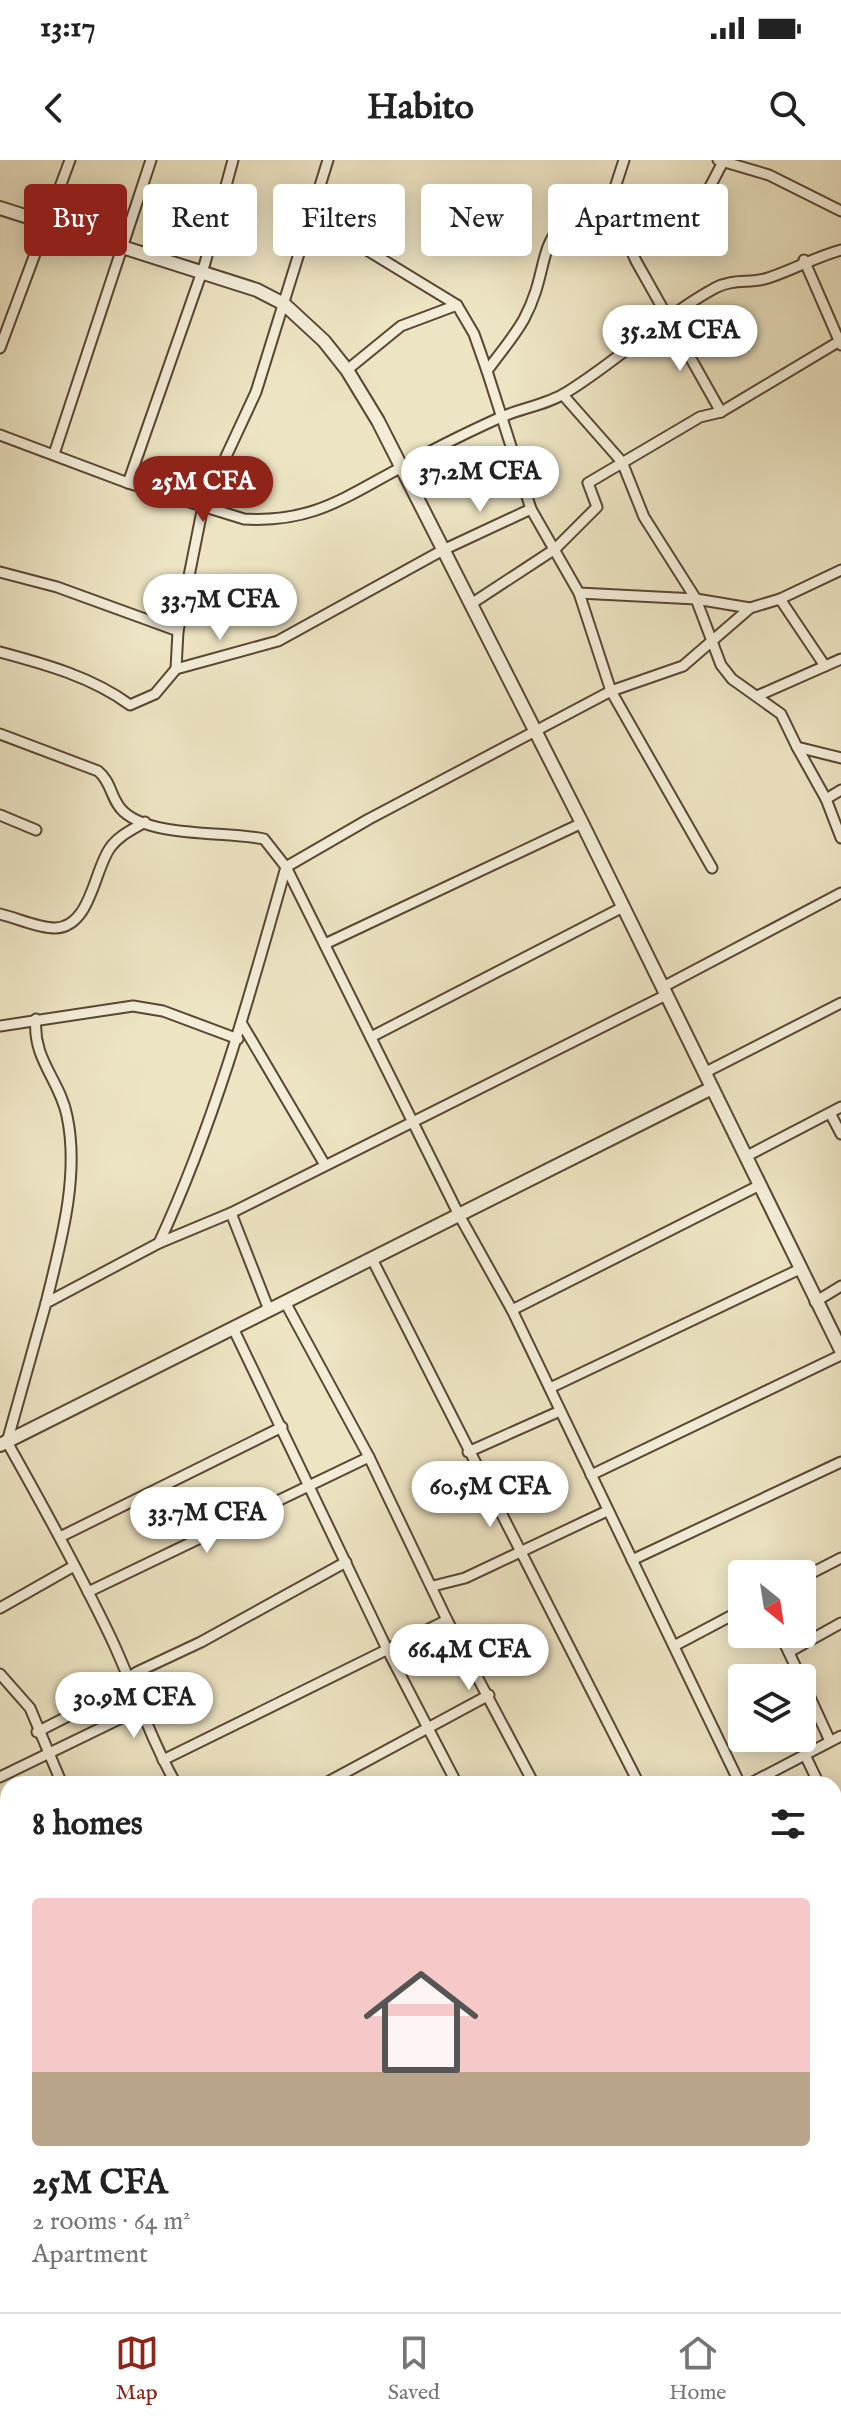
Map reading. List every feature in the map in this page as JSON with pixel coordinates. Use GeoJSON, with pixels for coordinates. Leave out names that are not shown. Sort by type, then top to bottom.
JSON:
{"type":"FeatureCollection","features":[{"type":"Feature","properties":{"kind":"street"},"geometry":{"type":"LineString","coordinates":[[61,184],[70,160]]}},
{"type":"Feature","properties":{"kind":"street"},"geometry":{"type":"LineString","coordinates":[[127,233],[151,160]]}},
{"type":"Feature","properties":{"kind":"street"},"geometry":{"type":"LineString","coordinates":[[128,483],[201,271],[233,160]]}},
{"type":"Feature","properties":{"kind":"street"},"geometry":{"type":"LineString","coordinates":[[321,184],[328,160]]}},
{"type":"Feature","properties":{"kind":"street"},"geometry":{"type":"LineString","coordinates":[[616,184],[624,160]]}},
{"type":"Feature","properties":{"kind":"street"},"geometry":{"type":"LineString","coordinates":[[709,184],[722,161],[769,175],[841,211]]}},
{"type":"Feature","properties":{"kind":"street"},"geometry":{"type":"LineString","coordinates":[[0,208],[24,215]]}},
{"type":"Feature","properties":{"kind":"street"},"geometry":{"type":"LineString","coordinates":[[127,246],[257,290],[284,304],[324,341],[347,370],[401,467],[537,733],[841,1352],[591,1475]]}},
{"type":"Feature","properties":{"kind":"street"},"geometry":{"type":"LineString","coordinates":[[487,371],[524,318],[548,246]]}},
{"type":"Feature","properties":{"kind":"street"},"geometry":{"type":"LineString","coordinates":[[0,435],[128,483],[253,519],[312,512],[348,499],[401,467],[502,417],[563,395],[617,359],[667,317],[717,287],[736,279],[766,279],[804,260],[841,250]]}},
{"type":"Feature","properties":{"kind":"street"},"geometry":{"type":"LineString","coordinates":[[0,348],[33,256]]}},
{"type":"Feature","properties":{"kind":"street"},"geometry":{"type":"LineString","coordinates":[[54,454],[119,256]]}},
{"type":"Feature","properties":{"kind":"street"},"geometry":{"type":"LineString","coordinates":[[176,669],[178,631],[203,506],[256,392],[299,256]]}},
{"type":"Feature","properties":{"kind":"street"},"geometry":{"type":"LineString","coordinates":[[377,256],[457,305],[474,334],[531,509],[579,593],[611,691],[712,868]]}},
{"type":"Feature","properties":{"kind":"street"},"geometry":{"type":"LineString","coordinates":[[636,256],[721,412]]}},
{"type":"Feature","properties":{"kind":"street"},"geometry":{"type":"LineString","coordinates":[[471,604],[555,549],[597,507],[588,483],[700,417],[721,412],[840,344],[804,260]]}},
{"type":"Feature","properties":{"kind":"street"},"geometry":{"type":"LineString","coordinates":[[347,370],[401,326],[457,305]]}},
{"type":"Feature","properties":{"kind":"street"},"geometry":{"type":"LineString","coordinates":[[563,395],[622,462],[644,517],[696,599],[711,645],[732,679],[781,714],[826,799],[841,838]]}},
{"type":"Feature","properties":{"kind":"street"},"geometry":{"type":"LineString","coordinates":[[0,652],[55,666],[85,682],[106,687],[130,705],[155,694],[176,669],[278,641],[443,550],[531,509]]}},
{"type":"Feature","properties":{"kind":"street"},"geometry":{"type":"LineString","coordinates":[[579,593],[696,599],[750,608],[780,599],[841,570]]}},
{"type":"Feature","properties":{"kind":"street"},"geometry":{"type":"LineString","coordinates":[[0,572],[57,587],[178,631]]}},
{"type":"Feature","properties":{"kind":"street"},"geometry":{"type":"LineString","coordinates":[[780,599],[825,666]]}},
{"type":"Feature","properties":{"kind":"street"},"geometry":{"type":"LineString","coordinates":[[159,1243],[186,1185],[238,1039],[286,867],[369,819],[537,733],[611,691],[683,666],[711,645],[750,608]]}},
{"type":"Feature","properties":{"kind":"street"},"geometry":{"type":"LineString","coordinates":[[757,696],[841,659]]}},
{"type":"Feature","properties":{"kind":"street"},"geometry":{"type":"LineString","coordinates":[[0,734],[98,771],[107,778],[122,811],[145,822],[264,839],[286,867],[459,1215],[512,1310],[736,1776]]}},
{"type":"Feature","properties":{"kind":"street"},"geometry":{"type":"LineString","coordinates":[[797,747],[841,758]]}},
{"type":"Feature","properties":{"kind":"street"},"geometry":{"type":"LineString","coordinates":[[826,799],[841,790]]}},
{"type":"Feature","properties":{"kind":"street"},"geometry":{"type":"LineString","coordinates":[[0,815],[36,830]]}},
{"type":"Feature","properties":{"kind":"street"},"geometry":{"type":"LineString","coordinates":[[0,914],[50,928],[67,925],[85,904],[108,850],[118,838],[145,822]]}},
{"type":"Feature","properties":{"kind":"street"},"geometry":{"type":"LineString","coordinates":[[325,944],[582,823]]}},
{"type":"Feature","properties":{"kind":"street"},"geometry":{"type":"LineString","coordinates":[[46,1303],[159,1243],[231,1213],[412,1121],[664,991],[841,893]]}},
{"type":"Feature","properties":{"kind":"street"},"geometry":{"type":"LineString","coordinates":[[371,1037],[623,907]]}},
{"type":"Feature","properties":{"kind":"street"},"geometry":{"type":"LineString","coordinates":[[704,1073],[841,1003]]}},
{"type":"Feature","properties":{"kind":"street"},"geometry":{"type":"LineString","coordinates":[[0,1026],[133,1006],[163,1011],[238,1039]]}},
{"type":"Feature","properties":{"kind":"street"},"geometry":{"type":"LineString","coordinates":[[36,1019],[34,1041],[67,1115],[70,1172],[46,1303],[4,1443],[60,1537],[88,1592],[138,1710],[172,1776]]}},
{"type":"Feature","properties":{"kind":"street"},"geometry":{"type":"LineString","coordinates":[[242,1024],[325,1165]]}},
{"type":"Feature","properties":{"kind":"street"},"geometry":{"type":"LineString","coordinates":[[4,1443],[712,1088]]}},
{"type":"Feature","properties":{"kind":"street"},"geometry":{"type":"LineString","coordinates":[[747,1156],[841,1107]]}},
{"type":"Feature","properties":{"kind":"street"},"geometry":{"type":"LineString","coordinates":[[830,1113],[841,1134]]}},
{"type":"Feature","properties":{"kind":"street"},"geometry":{"type":"LineString","coordinates":[[512,1310],[760,1185]]}},
{"type":"Feature","properties":{"kind":"street"},"geometry":{"type":"LineString","coordinates":[[231,1213],[269,1310]]}},
{"type":"Feature","properties":{"kind":"street"},"geometry":{"type":"LineString","coordinates":[[372,1259],[635,1776]]}},
{"type":"Feature","properties":{"kind":"street"},"geometry":{"type":"LineString","coordinates":[[550,1388],[800,1269]]}},
{"type":"Feature","properties":{"kind":"street"},"geometry":{"type":"LineString","coordinates":[[815,1302],[841,1286]]}},
{"type":"Feature","properties":{"kind":"street"},"geometry":{"type":"LineString","coordinates":[[285,1302],[369,1457],[447,1620],[530,1776]]}},
{"type":"Feature","properties":{"kind":"street"},"geometry":{"type":"LineString","coordinates":[[233,1328],[387,1649],[453,1776]]}},
{"type":"Feature","properties":{"kind":"street"},"geometry":{"type":"LineString","coordinates":[[468,1452],[560,1411]]}},
{"type":"Feature","properties":{"kind":"street"},"geometry":{"type":"LineString","coordinates":[[60,1537],[282,1427]]}},
{"type":"Feature","properties":{"kind":"street"},"geometry":{"type":"LineString","coordinates":[[88,1592],[311,1488],[369,1457]]}},
{"type":"Feature","properties":{"kind":"street"},"geometry":{"type":"LineString","coordinates":[[632,1560],[841,1462]]}},
{"type":"Feature","properties":{"kind":"street"},"geometry":{"type":"LineString","coordinates":[[433,1586],[465,1578],[607,1511]]}},
{"type":"Feature","properties":{"kind":"street"},"geometry":{"type":"LineString","coordinates":[[816,1571],[841,1558]]}},
{"type":"Feature","properties":{"kind":"street"},"geometry":{"type":"LineString","coordinates":[[37,1732],[84,1708],[126,1679],[346,1562]]}},
{"type":"Feature","properties":{"kind":"street"},"geometry":{"type":"LineString","coordinates":[[0,1608],[74,1566]]}},
{"type":"Feature","properties":{"kind":"street"},"geometry":{"type":"LineString","coordinates":[[674,1646],[728,1617]]}},
{"type":"Feature","properties":{"kind":"street"},"geometry":{"type":"LineString","coordinates":[[163,1760],[447,1620]]}},
{"type":"Feature","properties":{"kind":"street"},"geometry":{"type":"LineString","coordinates":[[789,1652],[841,1623]]}},
{"type":"Feature","properties":{"kind":"street"},"geometry":{"type":"LineString","coordinates":[[787,1648],[795,1664]]}},
{"type":"Feature","properties":{"kind":"street"},"geometry":{"type":"LineString","coordinates":[[0,1674],[30,1708],[37,1732],[58,1776]]}},
{"type":"Feature","properties":{"kind":"street"},"geometry":{"type":"LineString","coordinates":[[340,1776],[430,1730],[489,1695]]}},
{"type":"Feature","properties":{"kind":"street"},"geometry":{"type":"LineString","coordinates":[[2,1776],[138,1710]]}},
{"type":"Feature","properties":{"kind":"street"},"geometry":{"type":"LineString","coordinates":[[816,1710],[830,1741]]}},
{"type":"Feature","properties":{"kind":"street"},"geometry":{"type":"LineString","coordinates":[[764,1776],[841,1736]]}},
{"type":"Feature","properties":{"kind":"street"},"geometry":{"type":"LineString","coordinates":[[805,1755],[815,1776]]}}]}
